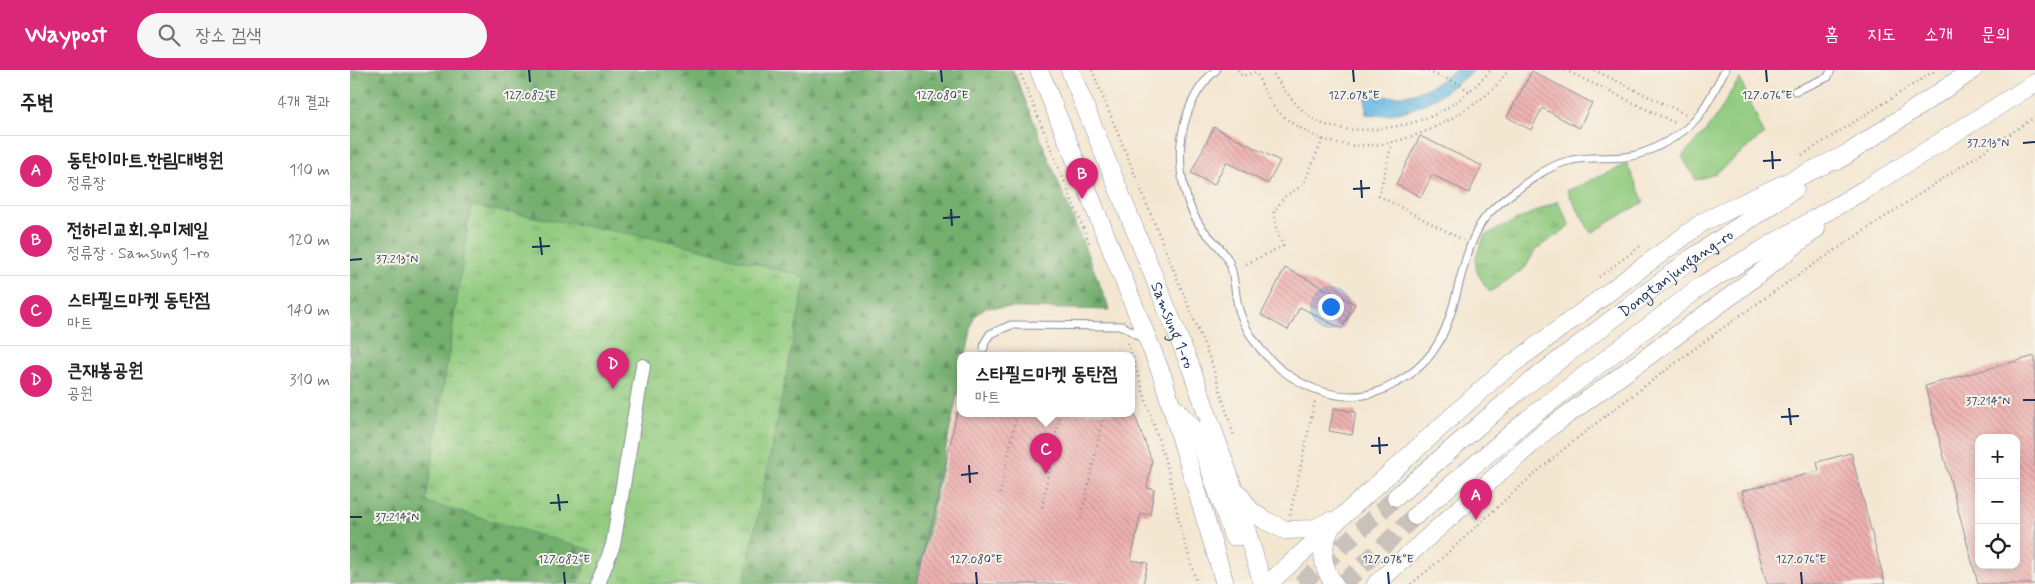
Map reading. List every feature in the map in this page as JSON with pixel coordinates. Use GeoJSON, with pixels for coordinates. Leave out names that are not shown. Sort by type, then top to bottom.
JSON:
{"type":"FeatureCollection","features":[{"type":"Feature","properties":{"kind":"street","name":"Samsung 1-ro"},"geometry":{"type":"LineString","coordinates":[[1039,70],[1173,407],[1225,584]]}},
{"type":"Feature","properties":{"kind":"street","name":"Samsung 1-ro"},"geometry":{"type":"LineString","coordinates":[[1070,70],[1191,368],[1231,481],[1263,584]]}},
{"type":"Feature","properties":{"kind":"street","name":"Dongtanjungang-ro"},"geometry":{"type":"LineString","coordinates":[[1396,497],[1520,390],[1692,258],[1973,70]]}},
{"type":"Feature","properties":{"kind":"street"},"geometry":{"type":"LineString","coordinates":[[1415,516],[1528,418],[1704,284],[1867,188],[2035,83]]}},
{"type":"Feature","properties":{"kind":"street"},"geometry":{"type":"LineString","coordinates":[[1268,584],[1499,374],[1703,222],[1847,154]]}},
{"type":"Feature","properties":{"kind":"street"},"geometry":{"type":"LineString","coordinates":[[1376,584],[1549,428],[1732,295],[1867,188]]}},
{"type":"Feature","properties":{"kind":"street"},"geometry":{"type":"LineString","coordinates":[[598,584],[613,545],[643,366]]}},
{"type":"Feature","properties":{"kind":"street"},"geometry":{"type":"LineString","coordinates":[[1173,407],[1197,432],[1233,536],[1240,536],[1244,526]]}},
{"type":"Feature","properties":{"kind":"street"},"geometry":{"type":"LineString","coordinates":[[1231,481],[1250,510],[1264,520],[1285,530],[1313,530],[1338,520]]}},
{"type":"Feature","properties":{"kind":"street"},"geometry":{"type":"LineString","coordinates":[[1334,584],[1324,560],[1323,547],[1338,520]]}},
{"type":"Feature","properties":{"kind":"lane"},"geometry":{"type":"LineString","coordinates":[[1216,70],[1198,90],[1181,135],[1181,166],[1187,199],[1193,213],[1200,225],[1228,258],[1238,307],[1252,337],[1275,364],[1297,380],[1318,390],[1332,394],[1362,395],[1377,392],[1406,378],[1431,355],[1445,332],[1471,244],[1481,223],[1502,201],[1547,169],[1566,161],[1587,157],[1628,156],[1652,149],[1696,119],[1726,70]]}},
{"type":"Feature","properties":{"kind":"lane"},"geometry":{"type":"LineString","coordinates":[[1795,91],[1828,77],[1831,70]]}},
{"type":"Feature","properties":{"kind":"lane"},"geometry":{"type":"LineString","coordinates":[[984,348],[990,334],[1012,325],[1123,326],[1149,343]]}},
{"type":"Feature","properties":{"kind":"path"},"geometry":{"type":"LineString","coordinates":[[1238,70],[1242,76],[1256,72],[1265,93],[1276,109],[1292,123],[1328,142],[1362,147],[1411,137],[1452,119],[1488,94],[1509,70]]}},
{"type":"Feature","properties":{"kind":"path"},"geometry":{"type":"LineString","coordinates":[[1272,70],[1295,104],[1317,121],[1341,130],[1366,130],[1404,124],[1440,112],[1470,92],[1491,70]]}},
{"type":"Feature","properties":{"kind":"path"},"geometry":{"type":"LineString","coordinates":[[1423,70],[1458,83],[1470,92]]}},
{"type":"Feature","properties":{"kind":"path"},"geometry":{"type":"LineString","coordinates":[[1564,70],[1685,128]]}},
{"type":"Feature","properties":{"kind":"path"},"geometry":{"type":"LineString","coordinates":[[1594,70],[1696,119]]}},
{"type":"Feature","properties":{"kind":"path"},"geometry":{"type":"LineString","coordinates":[[1411,584],[1437,563],[1537,471],[1670,367],[1839,246],[2035,117]]}},
{"type":"Feature","properties":{"kind":"path"},"geometry":{"type":"LineString","coordinates":[[1232,271],[1283,246],[1276,227],[1274,212],[1284,197],[1303,185],[1323,139]]}},
{"type":"Feature","properties":{"kind":"path"},"geometry":{"type":"LineString","coordinates":[[1392,142],[1378,196],[1471,244]]}},
{"type":"Feature","properties":{"kind":"path"},"geometry":{"type":"LineString","coordinates":[[1290,516],[1318,390]]}},
{"type":"Feature","properties":{"kind":"path"},"geometry":{"type":"LineString","coordinates":[[1000,494],[1016,417]]}},
{"type":"Feature","properties":{"kind":"path"},"geometry":{"type":"LineString","coordinates":[[1042,507],[1059,417]]}},
{"type":"Feature","properties":{"kind":"path"},"geometry":{"type":"LineString","coordinates":[[1081,519],[1103,417]]}},
{"type":"Feature","properties":{"kind":"green space"},"geometry":{"type":"Polygon","coordinates":[[[350,70],[1013,70],[1110,310],[986,307],[974,317],[967,352],[957,352],[957,397],[917,584],[350,584],[350,70]]]}},
{"type":"Feature","properties":{"kind":"green space"},"geometry":{"type":"Polygon","coordinates":[[[1740,79],[1764,134],[1715,174],[1696,180],[1682,156],[1712,122],[1740,79]]]}},
{"type":"Feature","properties":{"kind":"green space"},"geometry":{"type":"Polygon","coordinates":[[[1627,164],[1644,202],[1591,233],[1567,191],[1627,164]]]}},
{"type":"Feature","properties":{"kind":"green space"},"geometry":{"type":"Polygon","coordinates":[[[1558,201],[1570,226],[1536,249],[1525,268],[1490,292],[1479,276],[1476,265],[1478,252],[1485,235],[1558,201]]]}},
{"type":"Feature","properties":{"kind":"green space"},"geometry":{"type":"Polygon","coordinates":[[[471,206],[670,241],[806,277],[744,584],[578,584],[591,550],[426,502],[471,206]]]}},
{"type":"Feature","properties":{"kind":"water"},"geometry":{"type":"Polygon","coordinates":[[[1455,70],[1474,70],[1424,104],[1396,113],[1366,114],[1366,96],[1392,97],[1414,93],[1434,85],[1455,70]]]}},
{"type":"Feature","properties":{"kind":"building"},"geometry":{"type":"Polygon","coordinates":[[[1532,71],[1592,103],[1579,128],[1542,108],[1531,130],[1507,117],[1532,71]]]}},
{"type":"Feature","properties":{"kind":"building"},"geometry":{"type":"Polygon","coordinates":[[[1214,127],[1280,161],[1268,184],[1226,162],[1214,185],[1191,173],[1214,127]]]}},
{"type":"Feature","properties":{"kind":"building"},"geometry":{"type":"Polygon","coordinates":[[[1420,136],[1482,166],[1469,193],[1432,175],[1421,197],[1396,184],[1420,136]]]}},
{"type":"Feature","properties":{"kind":"building"},"geometry":{"type":"Polygon","coordinates":[[[1285,268],[1355,304],[1342,329],[1300,307],[1288,330],[1261,315],[1285,268]]]}},
{"type":"Feature","properties":{"kind":"building"},"geometry":{"type":"Polygon","coordinates":[[[2035,356],[2035,584],[1978,584],[1925,386],[2035,356]]]}},
{"type":"Feature","properties":{"kind":"building"},"geometry":{"type":"Polygon","coordinates":[[[1334,408],[1356,412],[1352,435],[1329,431],[1334,408]]]}},
{"type":"Feature","properties":{"kind":"building"},"geometry":{"type":"Polygon","coordinates":[[[957,413],[957,417],[1135,416],[1152,461],[1147,488],[1154,489],[1150,515],[1141,513],[1131,560],[1148,563],[1143,584],[918,584],[957,413]]]}},
{"type":"Feature","properties":{"kind":"building"},"geometry":{"type":"Polygon","coordinates":[[[1851,453],[1885,584],[1767,584],[1742,491],[1819,471],[1817,462],[1851,453]]]}},
{"type":"Feature","properties":{"kind":"tunnel"},"geometry":{"type":"LineString","coordinates":[[1301,584],[1396,497]]}},
{"type":"Feature","properties":{"kind":"tunnel"},"geometry":{"type":"LineString","coordinates":[[1343,584],[1415,516]]}},
{"type":"Feature","properties":{"kind":"place","name":"전하리교회.우미제일"},"geometry":{"type":"Point","coordinates":[1082,199]}},
{"type":"Feature","properties":{"kind":"place","name":"큰재봉공원"},"geometry":{"type":"Point","coordinates":[613,389]}},
{"type":"Feature","properties":{"kind":"place","name":"스타필드마켓 동탄점"},"geometry":{"type":"Point","coordinates":[1046,474]}},
{"type":"Feature","properties":{"kind":"place","name":"동탄이마트.한림대병원"},"geometry":{"type":"Point","coordinates":[1476,520]}}]}
